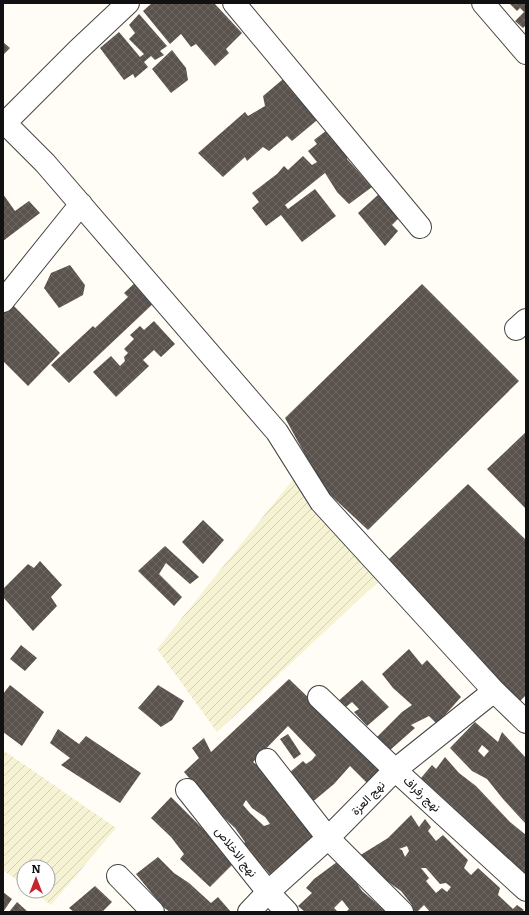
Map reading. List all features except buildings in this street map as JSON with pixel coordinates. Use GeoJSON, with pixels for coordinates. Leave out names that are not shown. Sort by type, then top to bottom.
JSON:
{"type":"FeatureCollection","features":[{"type":"Feature","properties":{"kind":"street"},"geometry":{"type":"LineString","coordinates":[[128,3],[4,122],[45,163],[277,432],[321,502],[494,691],[526,722]]}},
{"type":"Feature","properties":{"kind":"street"},"geometry":{"type":"LineString","coordinates":[[234,3],[420,227]]}},
{"type":"Feature","properties":{"kind":"street"},"geometry":{"type":"LineString","coordinates":[[483,3],[526,53]]}},
{"type":"Feature","properties":{"kind":"street"},"geometry":{"type":"LineString","coordinates":[[3,301],[81,204]]}},
{"type":"Feature","properties":{"kind":"street","name":"نهج العزة"},"geometry":{"type":"LineString","coordinates":[[249,912],[268,892],[328,838],[395,770],[494,691]]}},
{"type":"Feature","properties":{"kind":"street","name":"نهج رفراف"},"geometry":{"type":"LineString","coordinates":[[320,697],[395,770],[526,890]]}},
{"type":"Feature","properties":{"kind":"street"},"geometry":{"type":"LineString","coordinates":[[268,760],[328,838],[402,912]]}},
{"type":"Feature","properties":{"kind":"street","name":"نهج الاخلاص"},"geometry":{"type":"LineString","coordinates":[[187,790],[268,892],[287,912]]}},
{"type":"Feature","properties":{"kind":"street"},"geometry":{"type":"LineString","coordinates":[[118,876],[153,912]]}},
{"type":"Feature","properties":{"kind":"shaded area"},"geometry":{"type":"Polygon","coordinates":[[[294,478],[378,582],[217,732],[157,649],[294,478]]]}},
{"type":"Feature","properties":{"kind":"shaded area"},"geometry":{"type":"Polygon","coordinates":[[[3,750],[116,828],[51,905],[43,899],[56,899],[56,859],[16,859],[16,879],[3,870],[3,750]]]}}]}
